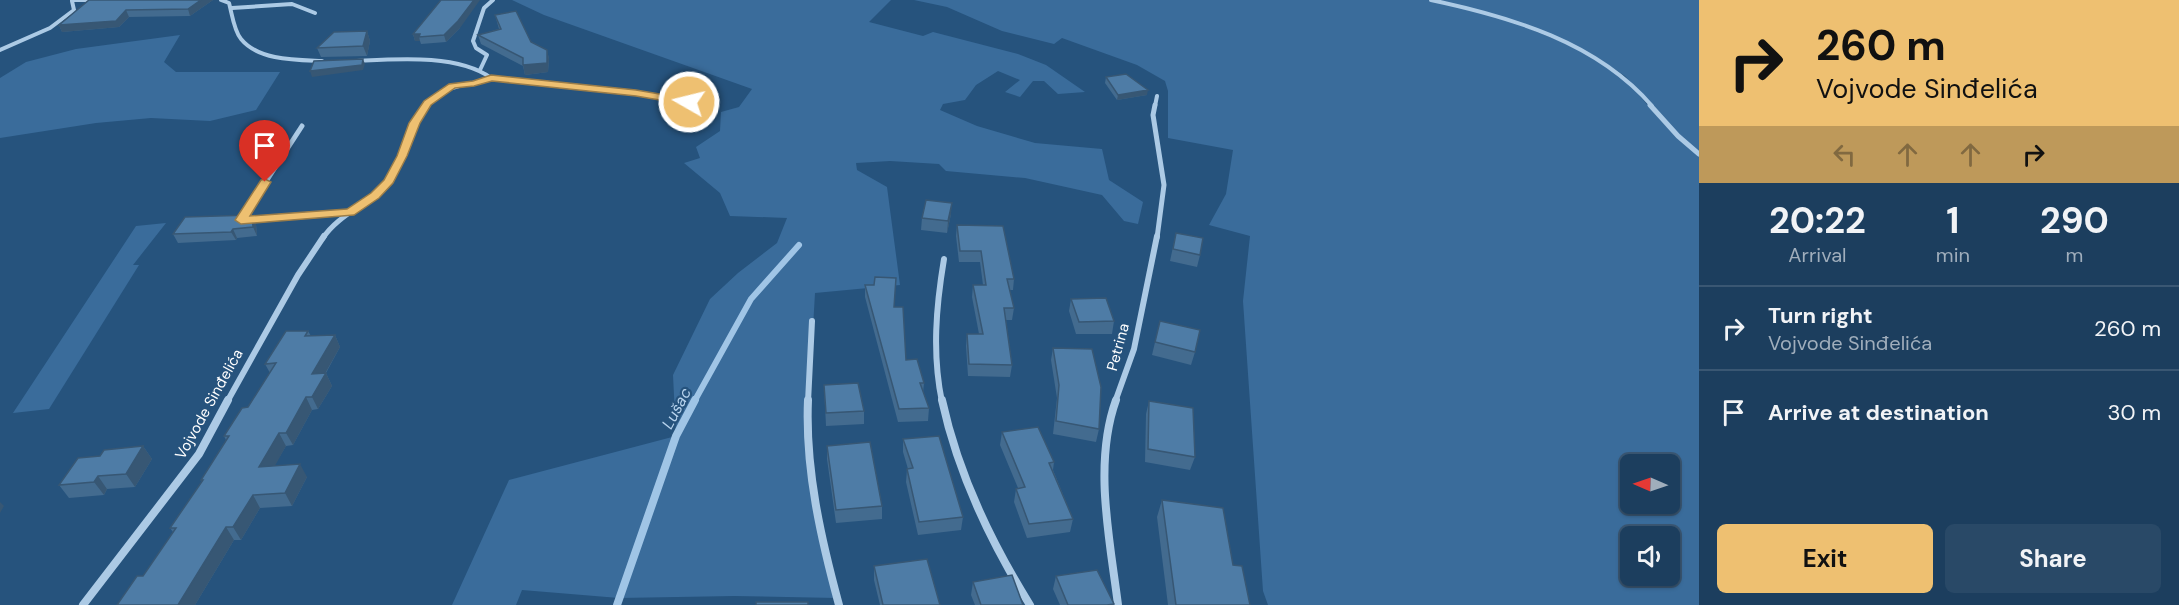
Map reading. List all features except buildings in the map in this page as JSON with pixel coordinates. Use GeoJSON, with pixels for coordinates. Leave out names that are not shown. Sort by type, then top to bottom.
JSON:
{"type":"FeatureCollection","features":[{"type":"Feature","properties":{"kind":"street"},"geometry":{"type":"LineString","coordinates":[[0,50],[18,39],[66,20],[74,10],[72,1],[90,0]]}},
{"type":"Feature","properties":{"kind":"street"},"geometry":{"type":"LineString","coordinates":[[221,0],[229,3],[240,38],[248,45],[280,60],[326,62]]}},
{"type":"Feature","properties":{"kind":"street"},"geometry":{"type":"LineString","coordinates":[[480,70],[487,55],[476,48],[473,41],[484,8],[493,0]]}},
{"type":"Feature","properties":{"kind":"street"},"geometry":{"type":"LineString","coordinates":[[1431,0],[1506,20],[1590,54],[1623,76],[1669,127],[1699,154]]}},
{"type":"Feature","properties":{"kind":"street"},"geometry":{"type":"LineString","coordinates":[[232,8],[292,4],[315,13]]}},
{"type":"Feature","properties":{"kind":"street"},"geometry":{"type":"LineString","coordinates":[[348,61],[408,59],[480,70],[491,78]]}},
{"type":"Feature","properties":{"kind":"street","name":"Vojvode Sinđelića"},"geometry":{"type":"LineString","coordinates":[[83,605],[199,454],[298,275],[330,228],[375,196],[389,181],[415,123],[427,103],[453,86],[474,84],[491,78],[636,93],[689,102]]}},
{"type":"Feature","properties":{"kind":"street","name":"Petrina"},"geometry":{"type":"LineString","coordinates":[[1118,605],[1103,484],[1111,413],[1134,349],[1150,260],[1160,227],[1164,185],[1153,115],[1157,96]]}},
{"type":"Feature","properties":{"kind":"street","name":"Vojvode Sinđelića"},"geometry":{"type":"LineString","coordinates":[[302,126],[241,220],[350,212]]}},
{"type":"Feature","properties":{"kind":"street"},"geometry":{"type":"LineString","coordinates":[[944,259],[936,306],[936,360],[947,424],[972,497],[1014,582],[1030,605]]}},
{"type":"Feature","properties":{"kind":"street"},"geometry":{"type":"LineString","coordinates":[[812,321],[807,432],[824,549],[840,605]]}},
{"type":"Feature","properties":{"kind":"shaded area"},"geometry":{"type":"Polygon","coordinates":[[[512,0],[891,0],[869,22],[923,36],[933,32],[1018,54],[1046,65],[1085,92],[1058,94],[1044,81],[1033,81],[1020,97],[1005,92],[1020,80],[998,71],[976,85],[965,100],[943,104],[940,110],[977,126],[1035,143],[1102,149],[1109,180],[1143,202],[1138,224],[1124,221],[1102,195],[1025,178],[946,171],[939,164],[890,161],[856,163],[857,170],[887,187],[900,285],[815,293],[807,432],[824,549],[837,598],[734,596],[619,598],[522,590],[516,605],[452,605],[509,480],[676,436],[673,375],[710,299],[738,273],[777,243],[787,218],[730,216],[720,193],[684,163],[700,158],[696,147],[720,131],[721,112],[739,107],[752,89],[544,15],[512,0]]]}},
{"type":"Feature","properties":{"kind":"shaded area"},"geometry":{"type":"Polygon","coordinates":[[[914,0],[1428,0],[1502,19],[1558,40],[1583,51],[1622,77],[1669,129],[1699,155],[1699,605],[1268,605],[1263,591],[1243,301],[1250,236],[1209,225],[1226,194],[1233,150],[1168,138],[1168,91],[1165,81],[1137,65],[1062,38],[1054,44],[1002,31],[947,7],[914,0]]]}},
{"type":"Feature","properties":{"kind":"shaded area"},"geometry":{"type":"Polygon","coordinates":[[[1434,0],[1699,0],[1699,152],[1671,127],[1625,76],[1592,54],[1507,20],[1434,0]]]}},
{"type":"Feature","properties":{"kind":"shaded area"},"geometry":{"type":"Polygon","coordinates":[[[180,35],[164,62],[176,72],[280,72],[256,110],[210,121],[151,118],[96,123],[0,138],[0,78],[26,62],[76,49],[180,35]]]}},
{"type":"Feature","properties":{"kind":"shaded area"},"geometry":{"type":"Polygon","coordinates":[[[166,223],[133,265],[139,265],[49,409],[13,413],[136,226],[166,223]]]}},
{"type":"Feature","properties":{"kind":"waterway","name":"Lušac"},"geometry":{"type":"LineString","coordinates":[[694,402],[751,299],[799,245]]}},
{"type":"Feature","properties":{"kind":"waterway","name":"Lušac"},"geometry":{"type":"LineString","coordinates":[[617,605],[676,436],[695,400]]}},
{"type":"Feature","properties":{"kind":"route"},"geometry":{"type":"LineString","coordinates":[[265,182],[241,220],[350,212],[375,196],[389,181],[415,123],[427,103],[453,86],[474,84],[491,78],[636,93],[689,102]]}}]}
